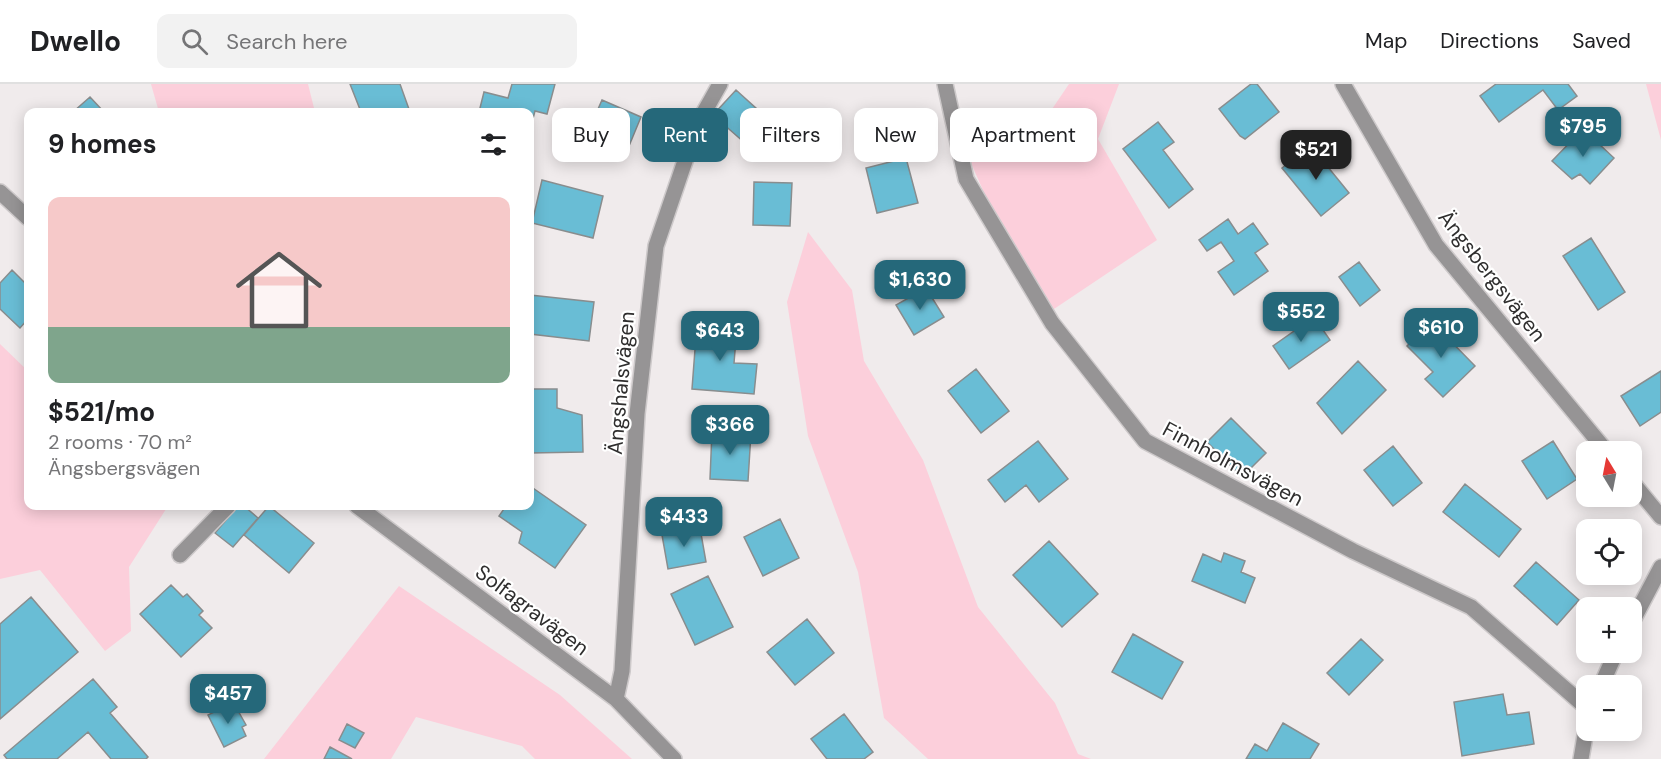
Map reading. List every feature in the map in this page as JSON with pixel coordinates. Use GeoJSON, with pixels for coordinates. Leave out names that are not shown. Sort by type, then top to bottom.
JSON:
{"type":"FeatureCollection","features":[{"type":"Feature","properties":{"kind":"street","name":"Ängshalsvägen"},"geometry":{"type":"LineString","coordinates":[[616,699],[622,671],[637,414],[656,246],[698,123],[720,84]]}},
{"type":"Feature","properties":{"kind":"street","name":"Finnholmsvägen"},"geometry":{"type":"LineString","coordinates":[[945,84],[966,179],[1052,323],[1145,441],[1353,551],[1471,607],[1576,698]]}},
{"type":"Feature","properties":{"kind":"street","name":"Ängsbergsvägen"},"geometry":{"type":"LineString","coordinates":[[1344,84],[1436,245],[1598,441]]}},
{"type":"Feature","properties":{"kind":"street"},"geometry":{"type":"LineString","coordinates":[[0,192],[24,214]]}},
{"type":"Feature","properties":{"kind":"street"},"geometry":{"type":"LineString","coordinates":[[1642,494],[1661,517]]}},
{"type":"Feature","properties":{"kind":"street"},"geometry":{"type":"LineString","coordinates":[[180,555],[224,510]]}},
{"type":"Feature","properties":{"kind":"street","name":"Solfagravägen"},"geometry":{"type":"LineString","coordinates":[[362,510],[616,699],[674,759]]}},
{"type":"Feature","properties":{"kind":"street"},"geometry":{"type":"LineString","coordinates":[[1642,603],[1661,567]]}},
{"type":"Feature","properties":{"kind":"street"},"geometry":{"type":"LineString","coordinates":[[1581,759],[1584,741]]}},
{"type":"Feature","properties":{"kind":"shaded area"},"geometry":{"type":"Polygon","coordinates":[[[151,84],[308,84],[314,108],[158,108],[151,84]]]}},
{"type":"Feature","properties":{"kind":"shaded area"},"geometry":{"type":"Polygon","coordinates":[[[1069,84],[1119,84],[1098,139],[1157,240],[1054,309],[997,222],[971,162],[1097,162],[1097,108],[1053,108],[1069,84]]]}},
{"type":"Feature","properties":{"kind":"shaded area"},"geometry":{"type":"Polygon","coordinates":[[[1646,84],[1661,84],[1661,140],[1646,84]]]}},
{"type":"Feature","properties":{"kind":"shaded area"},"geometry":{"type":"Polygon","coordinates":[[[808,232],[852,290],[864,361],[923,460],[978,607],[1055,703],[1078,754],[1091,759],[928,759],[884,718],[858,572],[808,436],[787,302],[808,232]]]}},
{"type":"Feature","properties":{"kind":"shaded area"},"geometry":{"type":"Polygon","coordinates":[[[0,344],[24,367],[24,510],[165,510],[129,567],[131,631],[105,651],[40,570],[0,579],[0,344]]]}},
{"type":"Feature","properties":{"kind":"shaded area"},"geometry":{"type":"Polygon","coordinates":[[[399,586],[560,695],[632,759],[535,759],[522,746],[416,717],[391,759],[264,759],[399,586]]]}},
{"type":"Feature","properties":{"kind":"building"},"geometry":{"type":"Polygon","coordinates":[[[350,84],[400,84],[409,108],[359,108],[350,84]]]}},
{"type":"Feature","properties":{"kind":"building"},"geometry":{"type":"Polygon","coordinates":[[[512,84],[555,84],[547,114],[535,111],[534,115],[534,108],[480,108],[484,92],[508,98],[512,84]]]}},
{"type":"Feature","properties":{"kind":"building"},"geometry":{"type":"Polygon","coordinates":[[[1251,84],[1257,84],[1279,112],[1245,139],[1240,136],[1219,109],[1251,84]]]}},
{"type":"Feature","properties":{"kind":"building"},"geometry":{"type":"Polygon","coordinates":[[[1496,84],[1568,84],[1577,96],[1558,110],[1543,90],[1499,122],[1480,96],[1496,84]]]}},
{"type":"Feature","properties":{"kind":"building"},"geometry":{"type":"Polygon","coordinates":[[[736,90],[756,108],[740,108],[740,139],[728,128],[728,108],[719,108],[736,90]]]}},
{"type":"Feature","properties":{"kind":"building"},"geometry":{"type":"Polygon","coordinates":[[[90,97],[100,108],[78,108],[90,97]]]}},
{"type":"Feature","properties":{"kind":"building"},"geometry":{"type":"Polygon","coordinates":[[[602,100],[620,108],[598,108],[602,100]]]}},
{"type":"Feature","properties":{"kind":"building"},"geometry":{"type":"Polygon","coordinates":[[[630,112],[641,117],[630,144],[630,112]]]}},
{"type":"Feature","properties":{"kind":"building"},"geometry":{"type":"Polygon","coordinates":[[[1158,122],[1174,142],[1163,150],[1193,189],[1169,208],[1123,149],[1158,122]]]}},
{"type":"Feature","properties":{"kind":"building"},"geometry":{"type":"Polygon","coordinates":[[[1583,129],[1614,158],[1590,184],[1580,174],[1572,179],[1552,161],[1583,129]]]}},
{"type":"Feature","properties":{"kind":"building"},"geometry":{"type":"Polygon","coordinates":[[[1310,145],[1349,193],[1321,216],[1282,168],[1310,145]]]}},
{"type":"Feature","properties":{"kind":"building"},"geometry":{"type":"Polygon","coordinates":[[[890,162],[907,162],[918,203],[877,213],[866,168],[890,162]]]}},
{"type":"Feature","properties":{"kind":"building"},"geometry":{"type":"Polygon","coordinates":[[[542,180],[603,196],[593,238],[534,223],[542,180]]]}},
{"type":"Feature","properties":{"kind":"building"},"geometry":{"type":"Polygon","coordinates":[[[754,182],[792,183],[790,226],[753,225],[754,182]]]}},
{"type":"Feature","properties":{"kind":"building"},"geometry":{"type":"Polygon","coordinates":[[[1228,219],[1238,234],[1253,223],[1268,244],[1255,253],[1268,271],[1234,295],[1218,272],[1234,261],[1221,242],[1207,251],[1199,240],[1228,219]]]}},
{"type":"Feature","properties":{"kind":"building"},"geometry":{"type":"Polygon","coordinates":[[[1591,238],[1625,292],[1598,310],[1563,256],[1591,238]]]}},
{"type":"Feature","properties":{"kind":"building"},"geometry":{"type":"Polygon","coordinates":[[[1359,262],[1380,290],[1360,306],[1339,277],[1359,262]]]}},
{"type":"Feature","properties":{"kind":"building"},"geometry":{"type":"Polygon","coordinates":[[[12,270],[24,282],[24,324],[20,328],[0,309],[0,283],[12,270]]]}},
{"type":"Feature","properties":{"kind":"building"},"geometry":{"type":"Polygon","coordinates":[[[926,288],[944,317],[914,335],[896,305],[926,288]]]}},
{"type":"Feature","properties":{"kind":"building"},"geometry":{"type":"Polygon","coordinates":[[[534,295],[594,302],[589,341],[534,334],[534,295]]]}},
{"type":"Feature","properties":{"kind":"building"},"geometry":{"type":"Polygon","coordinates":[[[1314,317],[1330,340],[1289,369],[1273,346],[1314,317]]]}},
{"type":"Feature","properties":{"kind":"building"},"geometry":{"type":"Polygon","coordinates":[[[1431,321],[1475,366],[1443,397],[1425,379],[1433,372],[1407,346],[1431,321]]]}},
{"type":"Feature","properties":{"kind":"building"},"geometry":{"type":"Polygon","coordinates":[[[697,323],[737,327],[734,363],[757,364],[754,394],[692,389],[697,323]]]}},
{"type":"Feature","properties":{"kind":"building"},"geometry":{"type":"Polygon","coordinates":[[[1358,361],[1386,390],[1342,434],[1317,403],[1358,361]]]}},
{"type":"Feature","properties":{"kind":"building"},"geometry":{"type":"Polygon","coordinates":[[[976,369],[1009,411],[981,433],[948,391],[976,369]]]}},
{"type":"Feature","properties":{"kind":"building"},"geometry":{"type":"Polygon","coordinates":[[[1661,371],[1661,412],[1640,426],[1621,396],[1661,371]]]}},
{"type":"Feature","properties":{"kind":"building"},"geometry":{"type":"Polygon","coordinates":[[[534,389],[557,389],[557,408],[582,415],[583,452],[534,453],[534,389]]]}},
{"type":"Feature","properties":{"kind":"building"},"geometry":{"type":"Polygon","coordinates":[[[1231,418],[1266,453],[1242,477],[1207,442],[1231,418]]]}},
{"type":"Feature","properties":{"kind":"building"},"geometry":{"type":"Polygon","coordinates":[[[712,431],[751,433],[748,481],[710,479],[712,431]]]}},
{"type":"Feature","properties":{"kind":"building"},"geometry":{"type":"Polygon","coordinates":[[[1038,441],[1068,479],[1039,502],[1026,485],[1005,502],[988,480],[1038,441]]]}},
{"type":"Feature","properties":{"kind":"building"},"geometry":{"type":"Polygon","coordinates":[[[1553,441],[1576,480],[1547,499],[1522,461],[1553,441]]]}},
{"type":"Feature","properties":{"kind":"building"},"geometry":{"type":"Polygon","coordinates":[[[1393,446],[1422,483],[1393,506],[1364,470],[1393,446]]]}},
{"type":"Feature","properties":{"kind":"building"},"geometry":{"type":"Polygon","coordinates":[[[1465,484],[1521,529],[1499,557],[1443,512],[1465,484]]]}},
{"type":"Feature","properties":{"kind":"building"},"geometry":{"type":"Polygon","coordinates":[[[534,489],[586,525],[555,568],[519,543],[522,532],[499,516],[503,510],[534,510],[534,489]]]}},
{"type":"Feature","properties":{"kind":"building"},"geometry":{"type":"Polygon","coordinates":[[[235,510],[249,510],[258,518],[233,547],[215,533],[235,510]]]}},
{"type":"Feature","properties":{"kind":"building"},"geometry":{"type":"Polygon","coordinates":[[[266,510],[274,510],[314,543],[289,573],[244,535],[266,510]]]}},
{"type":"Feature","properties":{"kind":"building"},"geometry":{"type":"Polygon","coordinates":[[[780,519],[799,558],[763,576],[744,537],[780,519]]]}},
{"type":"Feature","properties":{"kind":"building"},"geometry":{"type":"Polygon","coordinates":[[[700,528],[706,562],[668,569],[662,535],[700,528]]]}},
{"type":"Feature","properties":{"kind":"building"},"geometry":{"type":"Polygon","coordinates":[[[1049,541],[1098,594],[1062,627],[1013,575],[1049,541]]]}},
{"type":"Feature","properties":{"kind":"building"},"geometry":{"type":"Polygon","coordinates":[[[1224,553],[1245,561],[1241,572],[1255,578],[1245,603],[1192,581],[1203,554],[1221,562],[1224,553]]]}},
{"type":"Feature","properties":{"kind":"building"},"geometry":{"type":"Polygon","coordinates":[[[1536,562],[1576,597],[1576,603],[1557,625],[1514,586],[1536,562]]]}},
{"type":"Feature","properties":{"kind":"building"},"geometry":{"type":"Polygon","coordinates":[[[708,576],[733,627],[695,645],[671,594],[708,576]]]}},
{"type":"Feature","properties":{"kind":"building"},"geometry":{"type":"Polygon","coordinates":[[[171,585],[183,597],[187,594],[203,611],[199,615],[212,628],[181,657],[140,614],[171,585]]]}},
{"type":"Feature","properties":{"kind":"building"},"geometry":{"type":"Polygon","coordinates":[[[31,597],[78,652],[0,719],[0,624],[31,597]]]}},
{"type":"Feature","properties":{"kind":"building"},"geometry":{"type":"Polygon","coordinates":[[[807,619],[834,653],[795,685],[767,652],[807,619]]]}},
{"type":"Feature","properties":{"kind":"building"},"geometry":{"type":"Polygon","coordinates":[[[1133,634],[1183,662],[1162,699],[1112,672],[1133,634]]]}},
{"type":"Feature","properties":{"kind":"building"},"geometry":{"type":"Polygon","coordinates":[[[1361,639],[1383,660],[1349,695],[1327,673],[1361,639]]]}},
{"type":"Feature","properties":{"kind":"building"},"geometry":{"type":"Polygon","coordinates":[[[93,679],[117,707],[110,713],[148,757],[146,759],[111,759],[88,732],[57,759],[7,759],[4,755],[93,679]]]}},
{"type":"Feature","properties":{"kind":"building"},"geometry":{"type":"Polygon","coordinates":[[[1503,694],[1507,715],[1529,712],[1534,744],[1462,756],[1454,702],[1503,694]]]}},
{"type":"Feature","properties":{"kind":"building"},"geometry":{"type":"Polygon","coordinates":[[[230,704],[234,711],[237,709],[246,725],[242,727],[246,736],[224,747],[208,715],[230,704]]]}},
{"type":"Feature","properties":{"kind":"building"},"geometry":{"type":"Polygon","coordinates":[[[844,714],[873,752],[864,759],[827,759],[811,739],[844,714]]]}},
{"type":"Feature","properties":{"kind":"building"},"geometry":{"type":"Polygon","coordinates":[[[1283,723],[1319,744],[1310,759],[1246,759],[1255,744],[1267,751],[1283,723]]]}},
{"type":"Feature","properties":{"kind":"building"},"geometry":{"type":"Polygon","coordinates":[[[347,724],[364,733],[355,748],[339,740],[347,724]]]}},
{"type":"Feature","properties":{"kind":"building"},"geometry":{"type":"Polygon","coordinates":[[[330,747],[352,759],[324,759],[330,747]]]}}]}
